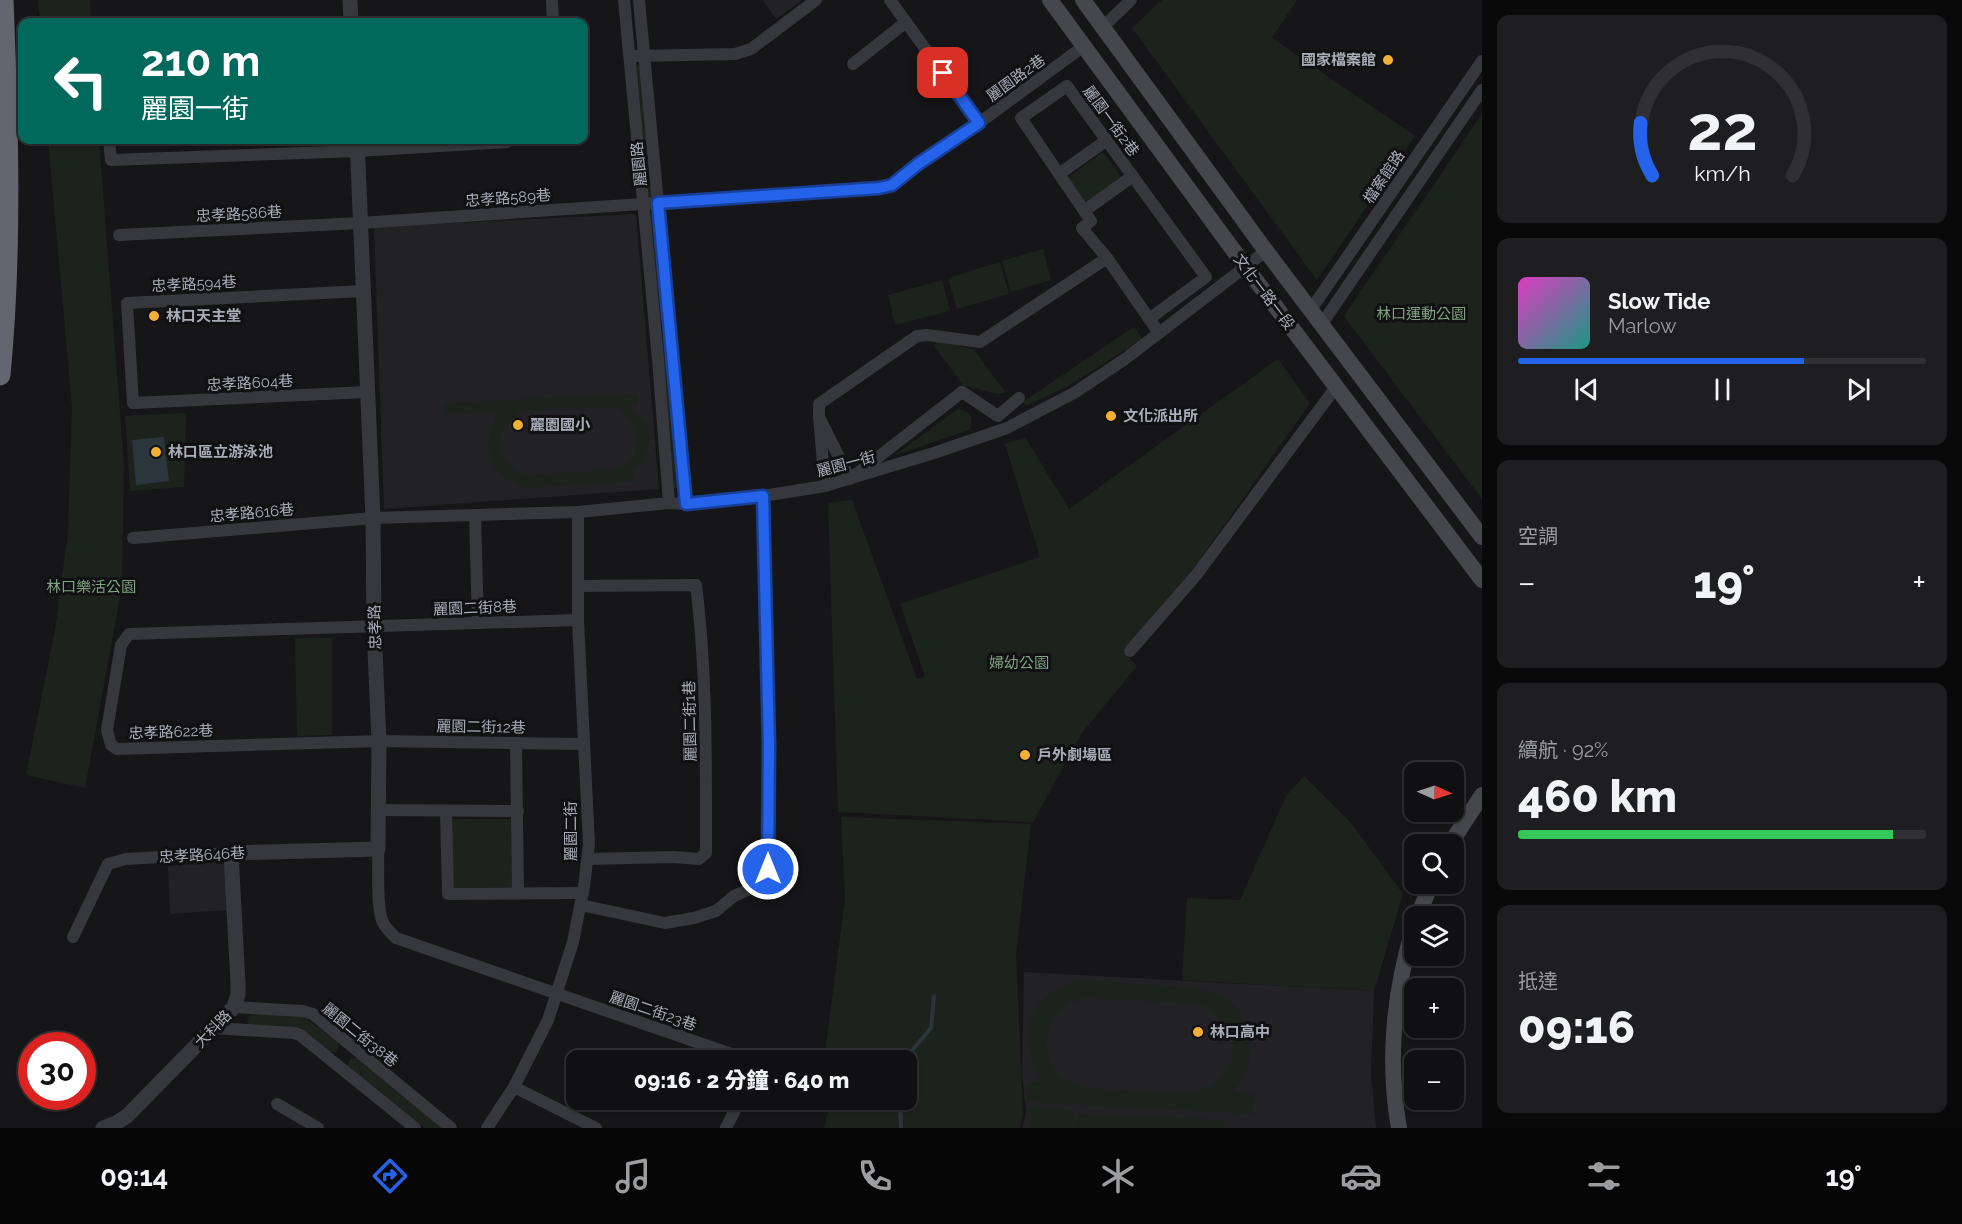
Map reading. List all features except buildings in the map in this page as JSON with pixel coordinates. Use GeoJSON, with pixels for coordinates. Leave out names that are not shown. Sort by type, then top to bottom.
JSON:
{"type":"FeatureCollection","features":[{"type":"Feature","properties":{"kind":"highway"},"geometry":{"type":"LineString","coordinates":[[0,375],[7,254],[8,139],[3,0]]}},
{"type":"Feature","properties":{"kind":"main road","name":"文化一路一段"},"geometry":{"type":"LineString","coordinates":[[1050,0],[1245,266],[1482,580]]}},
{"type":"Feature","properties":{"kind":"main road","name":"文化一路一段"},"geometry":{"type":"LineString","coordinates":[[1083,0],[1266,251],[1482,537]]}},
{"type":"Feature","properties":{"kind":"main road"},"geometry":{"type":"LineString","coordinates":[[1457,834],[1482,795]]}},
{"type":"Feature","properties":{"kind":"main road"},"geometry":{"type":"LineString","coordinates":[[1399,1128],[1395,1108],[1392,1049],[1404,964]]}},
{"type":"Feature","properties":{"kind":"street"},"geometry":{"type":"LineString","coordinates":[[350,0],[351,18]]}},
{"type":"Feature","properties":{"kind":"street"},"geometry":{"type":"LineString","coordinates":[[552,0],[553,18]]}},
{"type":"Feature","properties":{"kind":"street","name":"麗園路"},"geometry":{"type":"LineString","coordinates":[[624,0],[658,359],[669,503]]}},
{"type":"Feature","properties":{"kind":"street","name":"麗園路"},"geometry":{"type":"LineString","coordinates":[[639,0],[686,504]]}},
{"type":"Feature","properties":{"kind":"street"},"geometry":{"type":"LineString","coordinates":[[628,57],[735,54],[751,49],[816,0]]}},
{"type":"Feature","properties":{"kind":"street"},"geometry":{"type":"LineString","coordinates":[[890,0],[979,123]]}},
{"type":"Feature","properties":{"kind":"street"},"geometry":{"type":"LineString","coordinates":[[1103,27],[1131,0]]}},
{"type":"Feature","properties":{"kind":"street"},"geometry":{"type":"LineString","coordinates":[[853,64],[906,22]]}},
{"type":"Feature","properties":{"kind":"street","name":"麗園路2巷"},"geometry":{"type":"LineString","coordinates":[[658,203],[879,188],[892,185],[1084,46]]}},
{"type":"Feature","properties":{"kind":"street","name":"檔案館路"},"geometry":{"type":"LineString","coordinates":[[1310,310],[1482,61]]}},
{"type":"Feature","properties":{"kind":"street","name":"麗園一街2巷"},"geometry":{"type":"LineString","coordinates":[[1149,319],[1206,277],[1067,86],[1021,117],[1091,221],[1082,228],[1107,258],[1149,319],[1159,333]]}},
{"type":"Feature","properties":{"kind":"street","name":"檔案館路"},"geometry":{"type":"LineString","coordinates":[[1321,325],[1482,90]]}},
{"type":"Feature","properties":{"kind":"street"},"geometry":{"type":"LineString","coordinates":[[1059,174],[1107,140]]}},
{"type":"Feature","properties":{"kind":"street"},"geometry":{"type":"LineString","coordinates":[[110,144],[111,160],[407,144]]}},
{"type":"Feature","properties":{"kind":"street","name":"忠孝路"},"geometry":{"type":"LineString","coordinates":[[357,145],[373,518],[374,628],[379,741],[378,849],[382,921],[396,938],[557,994]]}},
{"type":"Feature","properties":{"kind":"street"},"geometry":{"type":"LineString","coordinates":[[1084,211],[1133,176]]}},
{"type":"Feature","properties":{"kind":"street","name":"忠孝路589巷"},"geometry":{"type":"LineString","coordinates":[[360,223],[658,203]]}},
{"type":"Feature","properties":{"kind":"street","name":"忠孝路586巷"},"geometry":{"type":"LineString","coordinates":[[119,235],[360,223]]}},
{"type":"Feature","properties":{"kind":"street","name":"麗園一街"},"geometry":{"type":"LineString","coordinates":[[373,518],[578,512],[669,503],[686,504],[763,496],[825,486],[850,479],[1007,428],[1074,393],[1125,359],[1266,251]]}},
{"type":"Feature","properties":{"kind":"street"},"geometry":{"type":"LineString","coordinates":[[825,486],[819,404],[917,336],[927,335],[980,342],[1107,258]]}},
{"type":"Feature","properties":{"kind":"street","name":"忠孝路594巷"},"geometry":{"type":"LineString","coordinates":[[133,404],[127,303],[363,291]]}},
{"type":"Feature","properties":{"kind":"street"},"geometry":{"type":"LineString","coordinates":[[1130,651],[1197,574],[1336,387]]}},
{"type":"Feature","properties":{"kind":"street","name":"忠孝路604巷"},"geometry":{"type":"LineString","coordinates":[[133,404],[368,392]]}},
{"type":"Feature","properties":{"kind":"street"},"geometry":{"type":"LineString","coordinates":[[819,417],[850,479],[962,392],[998,416],[1019,398]]}},
{"type":"Feature","properties":{"kind":"street"},"geometry":{"type":"LineString","coordinates":[[446,811],[448,894],[518,893],[582,899],[665,923],[716,911],[735,896],[750,889],[768,869],[769,745],[763,496]]}},
{"type":"Feature","properties":{"kind":"street","name":"麗園二街"},"geometry":{"type":"LineString","coordinates":[[487,1128],[514,1087],[539,1039],[557,994],[573,942],[588,859],[578,620],[578,512]]}},
{"type":"Feature","properties":{"kind":"street"},"geometry":{"type":"LineString","coordinates":[[475,516],[477,623]]}},
{"type":"Feature","properties":{"kind":"street","name":"忠孝路616巷"},"geometry":{"type":"LineString","coordinates":[[133,538],[373,518]]}},
{"type":"Feature","properties":{"kind":"street","name":"麗園二街1巷"},"geometry":{"type":"LineString","coordinates":[[579,586],[696,585],[703,639],[706,714],[706,853],[699,859],[673,857],[588,859]]}},
{"type":"Feature","properties":{"kind":"street","name":"麗園二街8巷"},"geometry":{"type":"LineString","coordinates":[[374,628],[578,620]]}},
{"type":"Feature","properties":{"kind":"street","name":"忠孝路622巷"},"geometry":{"type":"LineString","coordinates":[[374,628],[129,634],[121,645],[107,730],[111,745],[117,749],[379,741]]}},
{"type":"Feature","properties":{"kind":"street","name":"麗園二街12巷"},"geometry":{"type":"LineString","coordinates":[[379,741],[583,744]]}},
{"type":"Feature","properties":{"kind":"street"},"geometry":{"type":"LineString","coordinates":[[516,743],[518,893]]}},
{"type":"Feature","properties":{"kind":"street"},"geometry":{"type":"LineString","coordinates":[[378,810],[518,812]]}},
{"type":"Feature","properties":{"kind":"street","name":"忠孝路646巷"},"geometry":{"type":"LineString","coordinates":[[73,937],[108,864],[126,859],[231,853],[378,849]]}},
{"type":"Feature","properties":{"kind":"street","name":"大科路"},"geometry":{"type":"LineString","coordinates":[[103,1128],[116,1124],[127,1116],[234,1007],[238,984],[231,853]]}},
{"type":"Feature","properties":{"kind":"street","name":"麗園二街23巷"},"geometry":{"type":"LineString","coordinates":[[557,994],[716,1050]]}},
{"type":"Feature","properties":{"kind":"street","name":"麗園二街38巷"},"geometry":{"type":"LineString","coordinates":[[234,1007],[292,1010],[313,1014],[451,1128]]}},
{"type":"Feature","properties":{"kind":"street"},"geometry":{"type":"LineString","coordinates":[[214,1028],[294,1033],[304,1038],[415,1128]]}},
{"type":"Feature","properties":{"kind":"street"},"geometry":{"type":"LineString","coordinates":[[336,1065],[352,1048]]}},
{"type":"Feature","properties":{"kind":"street"},"geometry":{"type":"LineString","coordinates":[[514,1087],[596,1128]]}},
{"type":"Feature","properties":{"kind":"street"},"geometry":{"type":"LineString","coordinates":[[277,1104],[318,1128]]}},
{"type":"Feature","properties":{"kind":"street"},"geometry":{"type":"LineString","coordinates":[[726,1128],[735,1110]]}},
{"type":"Feature","properties":{"kind":"shaded area"},"geometry":{"type":"Polygon","coordinates":[[[763,0],[802,0],[776,19],[763,0]]]}},
{"type":"Feature","properties":{"kind":"shaded area","name":"麗園國小"},"geometry":{"type":"Polygon","coordinates":[[[636,214],[659,489],[384,509],[374,227],[636,214]]]}},
{"type":"Feature","properties":{"kind":"shaded area"},"geometry":{"type":"Polygon","coordinates":[[[164,437],[169,481],[136,485],[132,440],[164,437]]]}},
{"type":"Feature","properties":{"kind":"shaded area"},"geometry":{"type":"Polygon","coordinates":[[[219,862],[226,866],[227,910],[170,914],[168,866],[219,862]]]}},
{"type":"Feature","properties":{"kind":"shaded area","name":"林口高中"},"geometry":{"type":"Polygon","coordinates":[[[1024,972],[1374,991],[1371,1074],[1376,1128],[1022,1128],[1026,1113],[1022,1073],[1024,972]]]}},
{"type":"Feature","properties":{"kind":"green space"},"geometry":{"type":"Polygon","coordinates":[[[38,0],[90,0],[91,18],[40,18],[38,0]]]}},
{"type":"Feature","properties":{"kind":"green space"},"geometry":{"type":"Polygon","coordinates":[[[1162,0],[1297,0],[1272,38],[1415,136],[1317,280],[1132,28],[1162,0]]]}},
{"type":"Feature","properties":{"kind":"green space"},"geometry":{"type":"Polygon","coordinates":[[[637,64],[640,67],[653,196],[650,198],[647,196],[634,68],[637,64]]]}},
{"type":"Feature","properties":{"kind":"green space","name":"林口運動公園"},"geometry":{"type":"Polygon","coordinates":[[[1482,114],[1482,499],[1344,316],[1482,114]]]}},
{"type":"Feature","properties":{"kind":"green space","name":"林口樂活公園"},"geometry":{"type":"Polygon","coordinates":[[[48,144],[99,144],[124,465],[122,586],[85,788],[26,775],[55,630],[68,532],[72,407],[48,144]]]}},
{"type":"Feature","properties":{"kind":"green space"},"geometry":{"type":"Polygon","coordinates":[[[1103,152],[1122,178],[1085,204],[1067,178],[1103,152]]]}},
{"type":"Feature","properties":{"kind":"green space"},"geometry":{"type":"Polygon","coordinates":[[[649,214],[654,217],[662,307],[662,320],[659,322],[649,214]]]}},
{"type":"Feature","properties":{"kind":"green space"},"geometry":{"type":"Polygon","coordinates":[[[1043,249],[1051,280],[1011,292],[1002,261],[1043,249]]]}},
{"type":"Feature","properties":{"kind":"green space"},"geometry":{"type":"Polygon","coordinates":[[[1000,262],[1009,294],[957,309],[948,278],[1000,262]]]}},
{"type":"Feature","properties":{"kind":"green space"},"geometry":{"type":"Polygon","coordinates":[[[942,280],[950,311],[895,325],[888,295],[942,280]]]}},
{"type":"Feature","properties":{"kind":"green space"},"geometry":{"type":"Polygon","coordinates":[[[1134,327],[1141,340],[1066,387],[1026,406],[1023,402],[1134,327]]]}},
{"type":"Feature","properties":{"kind":"green space"},"geometry":{"type":"Polygon","coordinates":[[[662,337],[665,342],[678,488],[672,488],[659,342],[662,337]]]}},
{"type":"Feature","properties":{"kind":"green space"},"geometry":{"type":"Polygon","coordinates":[[[943,341],[974,350],[1006,393],[997,394],[963,385],[935,347],[936,342],[943,341]]]}},
{"type":"Feature","properties":{"kind":"green space","name":"婦幼公園"},"geometry":{"type":"Polygon","coordinates":[[[1278,359],[1310,403],[1199,561],[1123,652],[1137,666],[1082,733],[1033,822],[838,812],[828,503],[852,500],[917,679],[925,676],[900,604],[1040,557],[1005,444],[1025,437],[1069,509],[1278,359]]]}},
{"type":"Feature","properties":{"kind":"green space"},"geometry":{"type":"Polygon","coordinates":[[[637,394],[638,405],[627,406],[639,415],[648,428],[648,448],[643,460],[635,470],[635,481],[525,488],[502,475],[490,457],[489,436],[498,412],[445,415],[444,403],[637,394]],[[615,407],[522,410],[501,435],[501,452],[513,468],[525,475],[613,470],[627,463],[635,453],[638,440],[635,428],[615,407]]]}},
{"type":"Feature","properties":{"kind":"green space"},"geometry":{"type":"Polygon","coordinates":[[[958,409],[970,416],[972,422],[969,430],[893,456],[958,409]]]}},
{"type":"Feature","properties":{"kind":"green space","name":"林口區立游泳池"},"geometry":{"type":"Polygon","coordinates":[[[186,413],[184,487],[130,491],[125,416],[186,413]]]}},
{"type":"Feature","properties":{"kind":"green space"},"geometry":{"type":"Polygon","coordinates":[[[295,638],[332,638],[332,735],[297,736],[295,638]]]}},
{"type":"Feature","properties":{"kind":"green space"},"geometry":{"type":"Polygon","coordinates":[[[1304,776],[1352,824],[1403,894],[1374,991],[1182,980],[1187,898],[1240,900],[1286,796],[1304,776]]]}},
{"type":"Feature","properties":{"kind":"green space"},"geometry":{"type":"Polygon","coordinates":[[[841,817],[1031,824],[1016,954],[1023,1116],[1019,1128],[824,1128],[828,1110],[917,1110],[917,1050],[825,1050],[845,899],[841,817]]]}},
{"type":"Feature","properties":{"kind":"green space"},"geometry":{"type":"Polygon","coordinates":[[[451,819],[511,819],[512,887],[452,888],[451,819]]]}},
{"type":"Feature","properties":{"kind":"green space"},"geometry":{"type":"Polygon","coordinates":[[[1082,980],[1199,988],[1229,1001],[1244,1019],[1250,1037],[1248,1064],[1241,1081],[1232,1093],[1255,1094],[1253,1114],[1026,1102],[1027,1082],[1043,1082],[1034,1066],[1029,1050],[1028,1034],[1032,1019],[1039,1005],[1064,985],[1082,980]],[[1086,998],[1069,1004],[1057,1014],[1050,1027],[1047,1042],[1049,1056],[1056,1070],[1067,1081],[1084,1088],[1185,1094],[1204,1089],[1219,1080],[1229,1068],[1233,1054],[1232,1040],[1226,1026],[1214,1013],[1197,1003],[1086,998]]]}},
{"type":"Feature","properties":{"kind":"green space"},"geometry":{"type":"Polygon","coordinates":[[[254,1013],[301,1015],[338,1042],[338,1050],[329,1052],[308,1034],[253,1027],[247,1023],[249,1016],[254,1013]]]}},
{"type":"Feature","properties":{"kind":"green space"},"geometry":{"type":"Polygon","coordinates":[[[352,1058],[358,1058],[448,1128],[425,1128],[348,1067],[352,1058]]]}},
{"type":"Feature","properties":{"kind":"green space"},"geometry":{"type":"Polygon","coordinates":[[[1031,1108],[1074,1110],[1073,1128],[1030,1128],[1031,1108]]]}},
{"type":"Feature","properties":{"kind":"green space"},"geometry":{"type":"Polygon","coordinates":[[[1076,1114],[1224,1120],[1223,1128],[1075,1128],[1076,1114]]]}},
{"type":"Feature","properties":{"kind":"waterway"},"geometry":{"type":"LineString","coordinates":[[912,1050],[931,1028],[934,996]]}},
{"type":"Feature","properties":{"kind":"waterway"},"geometry":{"type":"LineString","coordinates":[[900,1110],[901,1128]]}},
{"type":"Feature","properties":{"kind":"place","name":"國家檔案館"},"geometry":{"type":"Point","coordinates":[1388,60]}},
{"type":"Feature","properties":{"kind":"place","name":"林口天主堂"},"geometry":{"type":"Point","coordinates":[154,316]}},
{"type":"Feature","properties":{"kind":"place","name":"文化派出所"},"geometry":{"type":"Point","coordinates":[1111,416]}},
{"type":"Feature","properties":{"kind":"place","name":"麗園國小"},"geometry":{"type":"Point","coordinates":[518,425]}},
{"type":"Feature","properties":{"kind":"place","name":"林口區立游泳池"},"geometry":{"type":"Point","coordinates":[156,452]}},
{"type":"Feature","properties":{"kind":"place","name":"戶外劇場區"},"geometry":{"type":"Point","coordinates":[1025,755]}},
{"type":"Feature","properties":{"kind":"place","name":"林口高中"},"geometry":{"type":"Point","coordinates":[1198,1032]}},
{"type":"Feature","properties":{"kind":"route"},"geometry":{"type":"LineString","coordinates":[[768,869],[769,745],[763,496],[686,504],[658,203],[879,188],[892,185],[918,164],[979,123],[943,73]]}}]}
